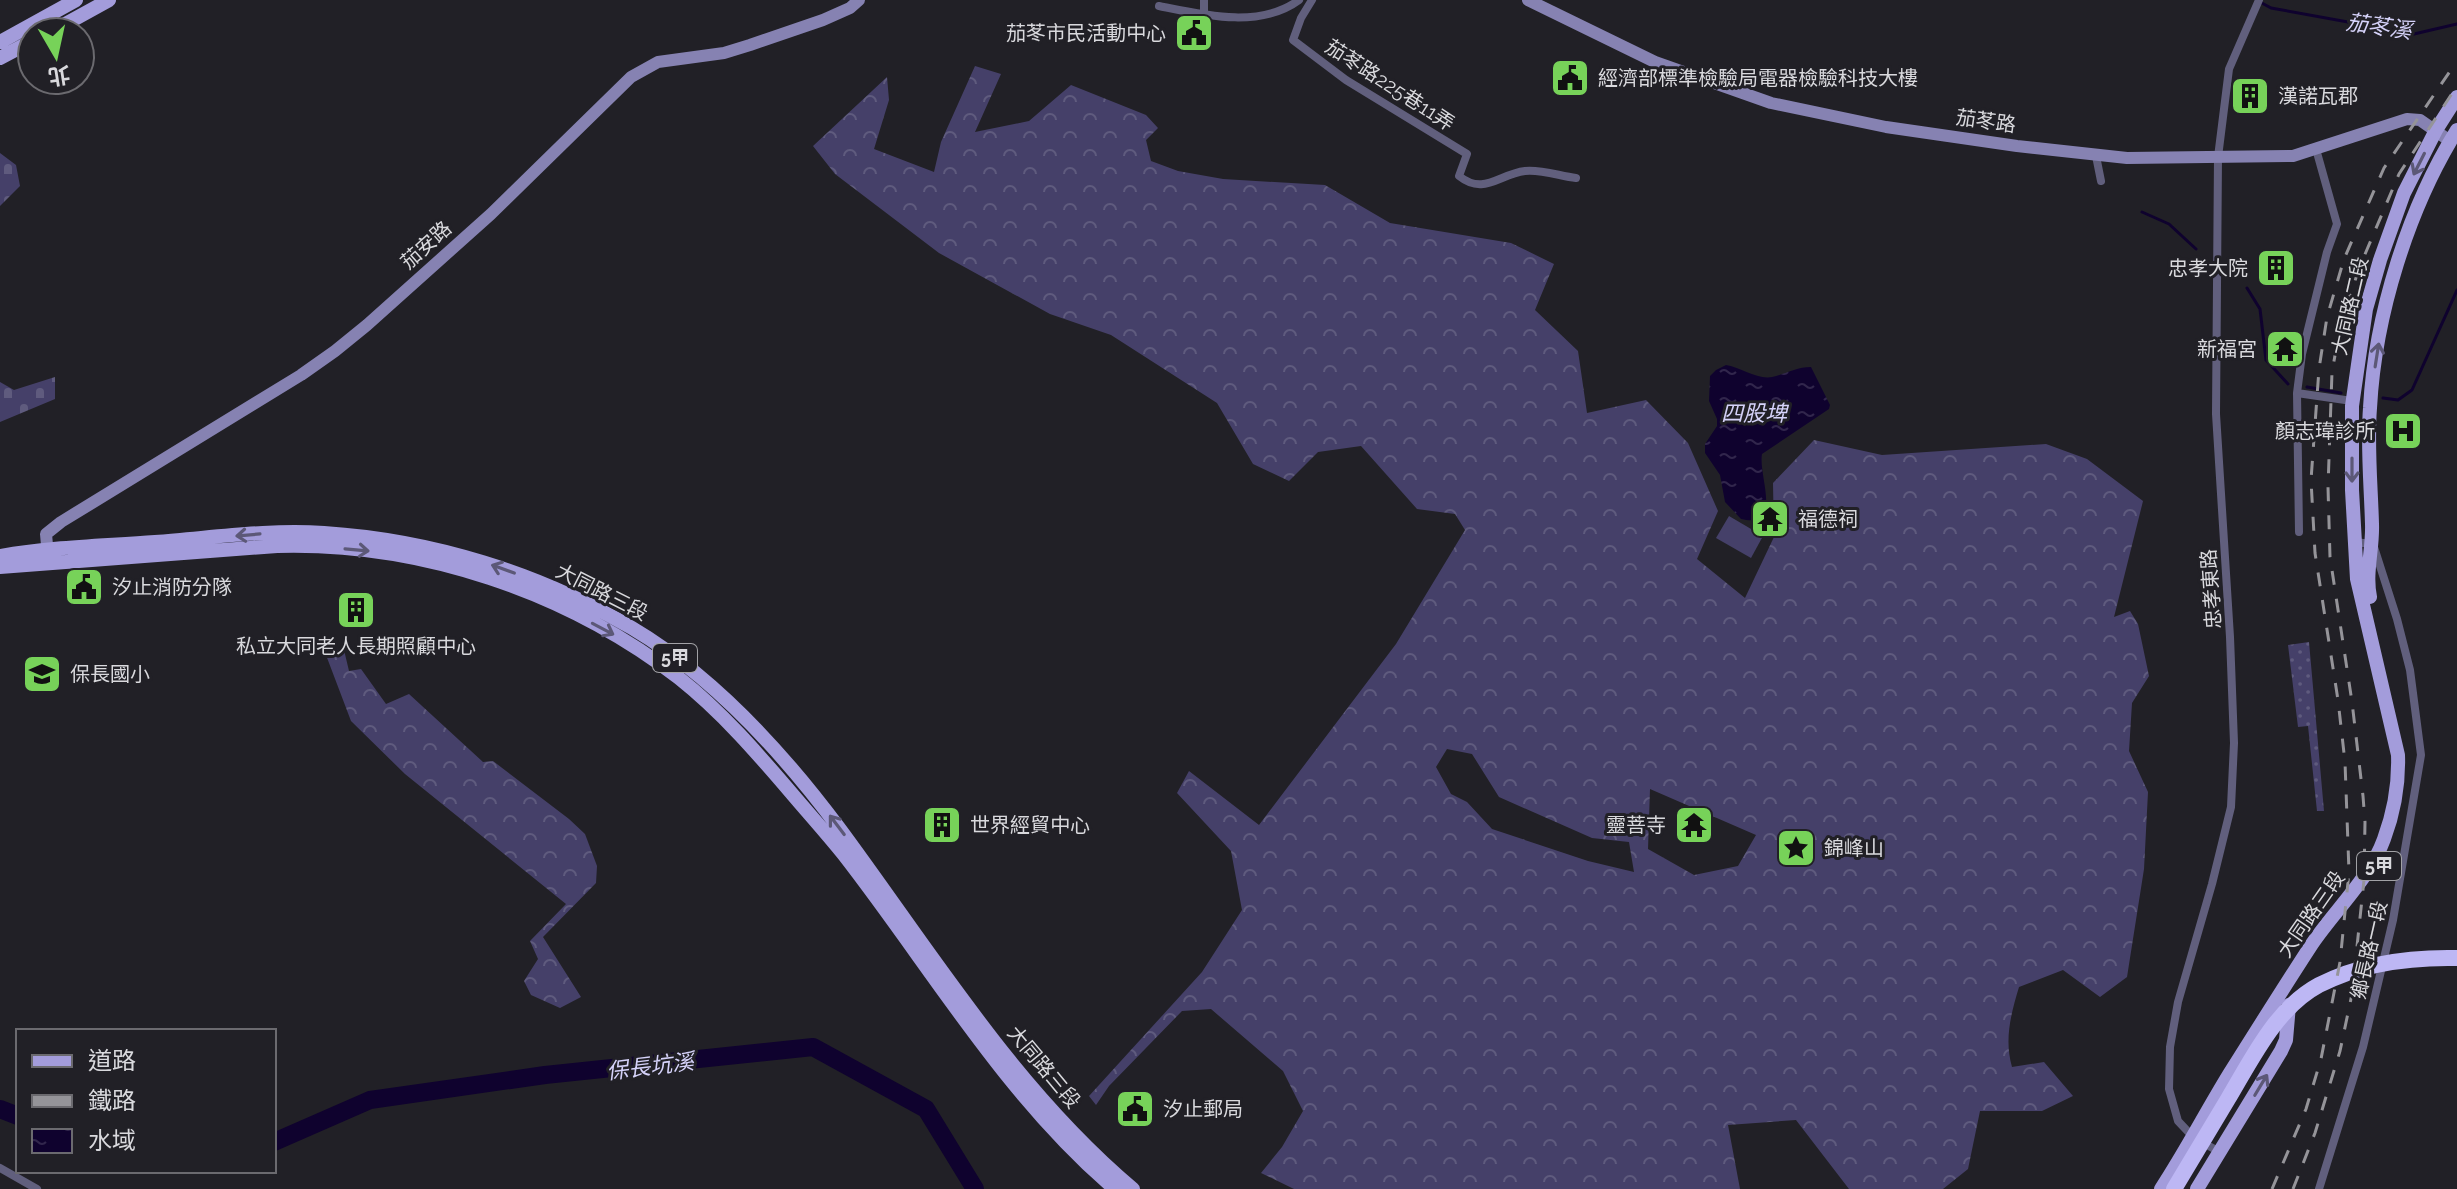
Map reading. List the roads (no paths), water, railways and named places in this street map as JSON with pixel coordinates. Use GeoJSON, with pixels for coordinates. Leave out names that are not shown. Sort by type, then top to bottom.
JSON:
{"type":"FeatureCollection","features":[{"type":"Feature","properties":{"kind":"highway"},"geometry":{"type":"LineString","coordinates":[[2174,1189],[2262,1041],[2290,1008],[2318,986],[2377,964],[2457,958]]}},
{"type":"Feature","properties":{"kind":"highway"},"geometry":{"type":"LineString","coordinates":[[2183,1189],[2268,1045],[2283,1025],[2323,991],[2378,971],[2457,964]]}},
{"type":"Feature","properties":{"kind":"main road"},"geometry":{"type":"LineString","coordinates":[[0,42],[76,0]]}},
{"type":"Feature","properties":{"kind":"main road"},"geometry":{"type":"LineString","coordinates":[[80,16],[109,0]]}},
{"type":"Feature","properties":{"kind":"main road","name":"大同路二段"},"geometry":{"type":"LineString","coordinates":[[2354,542],[2352,401],[2366,309],[2404,193],[2436,130],[2457,97]]}},
{"type":"Feature","properties":{"kind":"main road","name":"大同路二段"},"geometry":{"type":"LineString","coordinates":[[2373,544],[2369,408],[2377,352],[2389,295],[2414,216],[2454,136]]}},
{"type":"Feature","properties":{"kind":"main road","name":"大同路三段"},"geometry":{"type":"LineString","coordinates":[[0,567],[48,556],[276,532],[368,537],[457,554],[495,565],[528,577],[632,628],[686,666],[743,716],[780,754],[836,824],[1006,1057],[1099,1159],[1133,1189]]}},
{"type":"Feature","properties":{"kind":"main road","name":"大同路三段"},"geometry":{"type":"LineString","coordinates":[[2161,1189],[2315,940],[2372,862],[2384,840],[2399,775],[2398,755],[2357,579],[2354,542]]}},
{"type":"Feature","properties":{"kind":"main road","name":"大同路三段"},"geometry":{"type":"LineString","coordinates":[[2197,1189],[2286,1040],[2290,996],[2321,944],[2381,863],[2392,841],[2403,801],[2406,758],[2367,580],[2373,544]]}},
{"type":"Feature","properties":{"kind":"main road","name":"大同路三段"},"geometry":{"type":"LineString","coordinates":[[0,556],[277,546],[374,552],[428,561],[500,582],[560,606],[628,643],[681,680],[759,755],[844,855],[997,1064],[1088,1166],[1115,1189]]}},
{"type":"Feature","properties":{"kind":"street","name":"茄安路"},"geometry":{"type":"LineString","coordinates":[[48,556],[46,534],[61,522],[301,375],[357,334],[491,214],[631,77],[658,62],[724,53],[750,45],[823,20],[850,8],[859,0]]}},
{"type":"Feature","properties":{"kind":"street"},"geometry":{"type":"LineString","coordinates":[[1204,0],[1204,15]]}},
{"type":"Feature","properties":{"kind":"street"},"geometry":{"type":"LineString","coordinates":[[1159,6],[1204,15],[1260,16],[1277,13],[1299,0]]}},
{"type":"Feature","properties":{"kind":"street","name":"茄苳路225巷11弄"},"geometry":{"type":"LineString","coordinates":[[1312,0],[1293,40],[1346,80],[1467,154],[1459,176],[1466,182],[1481,186],[1526,170],[1576,178]]}},
{"type":"Feature","properties":{"kind":"street","name":"茄苳路"},"geometry":{"type":"LineString","coordinates":[[1528,0],[1655,62],[1771,103],[1886,127],[2127,158],[2293,156],[2407,119],[2420,120],[2454,136]]}},
{"type":"Feature","properties":{"kind":"street","name":"忠孝東路"},"geometry":{"type":"LineString","coordinates":[[2221,1152],[2194,1138],[2178,1121],[2171,1100],[2170,1047],[2178,1002],[2231,807],[2234,743],[2230,637],[2216,414],[2218,157],[2229,69],[2259,0]]}},
{"type":"Feature","properties":{"kind":"street"},"geometry":{"type":"LineString","coordinates":[[2299,532],[2297,393],[2302,354],[2337,224],[2316,149]]}},
{"type":"Feature","properties":{"kind":"street"},"geometry":{"type":"LineString","coordinates":[[2096,156],[2101,181]]}},
{"type":"Feature","properties":{"kind":"street"},"geometry":{"type":"LineString","coordinates":[[2297,393],[2352,401]]}},
{"type":"Feature","properties":{"kind":"street"},"geometry":{"type":"LineString","coordinates":[[2354,542],[2373,544]]}},
{"type":"Feature","properties":{"kind":"street","name":"鄉長路一段"},"geometry":{"type":"LineString","coordinates":[[2319,1189],[2363,1047],[2393,920],[2421,755],[2410,670],[2373,544]]}},
{"type":"Feature","properties":{"kind":"street"},"geometry":{"type":"LineString","coordinates":[[0,1168],[37,1189]]}},
{"type":"Feature","properties":{"kind":"water","name":"四股埤"},"geometry":{"type":"Polygon","coordinates":[[[1726,365],[1767,377],[1811,367],[1830,405],[1829,409],[1762,454],[1765,509],[1762,516],[1754,520],[1741,519],[1725,502],[1720,475],[1705,453],[1705,444],[1717,426],[1709,401],[1710,376],[1726,365]]]}},
{"type":"Feature","properties":{"kind":"waterway","name":"茄苳溪"},"geometry":{"type":"LineString","coordinates":[[2260,2],[2271,8],[2414,34],[2457,24]]}},
{"type":"Feature","properties":{"kind":"waterway"},"geometry":{"type":"LineString","coordinates":[[2142,212],[2169,224],[2196,249]]}},
{"type":"Feature","properties":{"kind":"waterway"},"geometry":{"type":"LineString","coordinates":[[2247,288],[2260,309],[2266,360],[2288,384]]}},
{"type":"Feature","properties":{"kind":"waterway"},"geometry":{"type":"LineString","coordinates":[[2383,398],[2398,400],[2412,390],[2457,290]]}},
{"type":"Feature","properties":{"kind":"waterway"},"geometry":{"type":"LineString","coordinates":[[2307,387],[2341,393]]}},
{"type":"Feature","properties":{"kind":"waterway","name":"保長坑溪"},"geometry":{"type":"LineString","coordinates":[[276,1141],[370,1100],[545,1075],[813,1047],[926,1109],[975,1189]]}},
{"type":"Feature","properties":{"kind":"waterway","name":"保長坑溪"},"geometry":{"type":"LineString","coordinates":[[0,1109],[16,1115]]}},
{"type":"Feature","properties":{"kind":"railway"},"geometry":{"type":"LineString","coordinates":[[2272,1189],[2306,1109],[2321,1059],[2340,962],[2349,872],[2345,762],[2315,553],[2311,480],[2319,369],[2327,317],[2344,259],[2384,168],[2457,61]]}},
{"type":"Feature","properties":{"kind":"railway"},"geometry":{"type":"LineString","coordinates":[[2293,1189],[2315,1133],[2340,1051],[2352,994],[2364,880],[2363,796],[2330,557],[2328,487],[2332,372],[2341,322],[2360,266],[2399,174],[2457,86]]}},
{"type":"Feature","properties":{"kind":"place","name":"茄苳市民活動中心"},"geometry":{"type":"Point","coordinates":[1194,33]}},
{"type":"Feature","properties":{"kind":"place","name":"經濟部標準檢驗局電器檢驗科技大樓"},"geometry":{"type":"Point","coordinates":[1570,78]}},
{"type":"Feature","properties":{"kind":"place","name":"漢諾瓦郡"},"geometry":{"type":"Point","coordinates":[2250,96]}},
{"type":"Feature","properties":{"kind":"place","name":"忠孝大院"},"geometry":{"type":"Point","coordinates":[2276,268]}},
{"type":"Feature","properties":{"kind":"place","name":"新福宮"},"geometry":{"type":"Point","coordinates":[2285,349]}},
{"type":"Feature","properties":{"kind":"place","name":"顏志瑋診所"},"geometry":{"type":"Point","coordinates":[2403,431]}},
{"type":"Feature","properties":{"kind":"place","name":"福德祠"},"geometry":{"type":"Point","coordinates":[1770,519]}},
{"type":"Feature","properties":{"kind":"place","name":"汐止消防分隊"},"geometry":{"type":"Point","coordinates":[84,587]}},
{"type":"Feature","properties":{"kind":"place","name":"私立大同老人長期照顧中心"},"geometry":{"type":"Point","coordinates":[356,610]}},
{"type":"Feature","properties":{"kind":"place","name":"保長國小"},"geometry":{"type":"Point","coordinates":[42,674]}},
{"type":"Feature","properties":{"kind":"place","name":"世界經貿中心"},"geometry":{"type":"Point","coordinates":[942,825]}},
{"type":"Feature","properties":{"kind":"place","name":"靈菩寺"},"geometry":{"type":"Point","coordinates":[1694,825]}},
{"type":"Feature","properties":{"kind":"place","name":"錦峰山"},"geometry":{"type":"Point","coordinates":[1796,848]}},
{"type":"Feature","properties":{"kind":"place","name":"汐止郵局"},"geometry":{"type":"Point","coordinates":[1135,1109]}}]}
